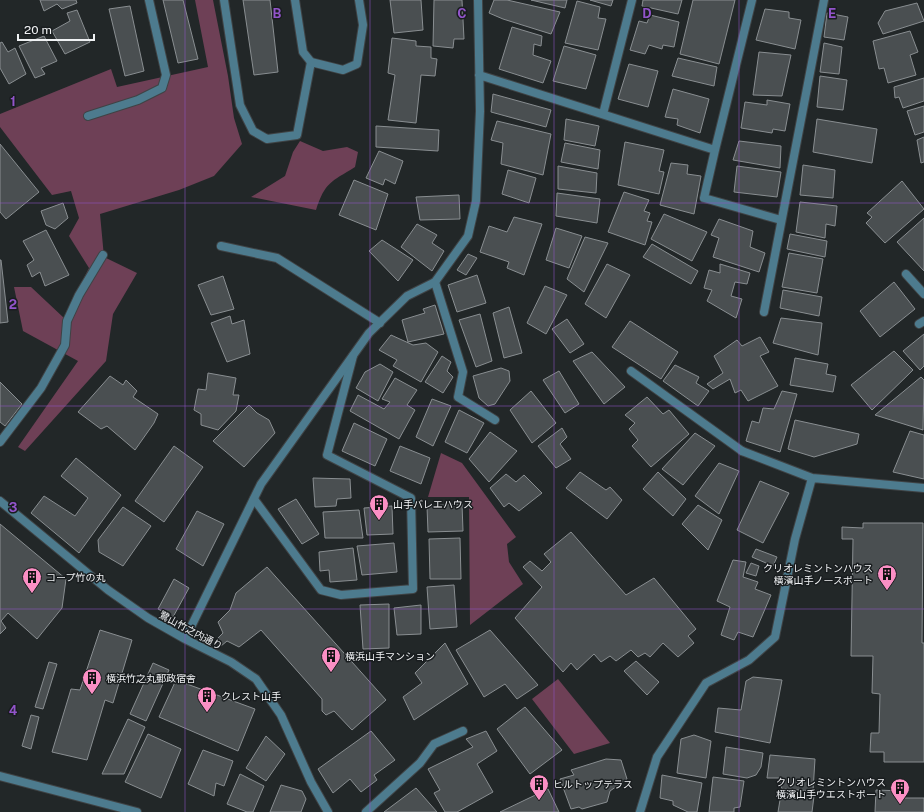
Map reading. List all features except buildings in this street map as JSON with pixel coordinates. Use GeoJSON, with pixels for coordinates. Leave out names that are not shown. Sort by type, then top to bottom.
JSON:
{"type":"FeatureCollection","features":[{"type":"Feature","properties":{"kind":"street"},"geometry":{"type":"LineString","coordinates":[[88,116],[138,100],[162,88],[166,75],[149,0]]}},
{"type":"Feature","properties":{"kind":"street"},"geometry":{"type":"LineString","coordinates":[[224,0],[240,105],[253,131],[267,139],[297,135],[311,62]]}},
{"type":"Feature","properties":{"kind":"street"},"geometry":{"type":"LineString","coordinates":[[295,0],[303,52],[311,62],[343,70],[357,64],[363,25],[359,0]]}},
{"type":"Feature","properties":{"kind":"street"},"geometry":{"type":"LineString","coordinates":[[185,639],[261,484],[369,333],[407,296],[435,282],[468,236],[473,220],[476,201],[480,118],[478,0]]}},
{"type":"Feature","properties":{"kind":"street"},"geometry":{"type":"LineString","coordinates":[[603,114],[632,0]]}},
{"type":"Feature","properties":{"kind":"street"},"geometry":{"type":"LineString","coordinates":[[752,0],[704,198],[782,220]]}},
{"type":"Feature","properties":{"kind":"street"},"geometry":{"type":"LineString","coordinates":[[764,312],[824,0]]}},
{"type":"Feature","properties":{"kind":"street"},"geometry":{"type":"LineString","coordinates":[[479,75],[715,150]]}},
{"type":"Feature","properties":{"kind":"street"},"geometry":{"type":"LineString","coordinates":[[221,246],[277,258],[380,323]]}},
{"type":"Feature","properties":{"kind":"street"},"geometry":{"type":"LineString","coordinates":[[0,442],[41,388],[65,345],[67,321],[79,294],[103,255]]}},
{"type":"Feature","properties":{"kind":"street"},"geometry":{"type":"LineString","coordinates":[[906,274],[924,294]]}},
{"type":"Feature","properties":{"kind":"street"},"geometry":{"type":"LineString","coordinates":[[435,282],[464,372],[458,397],[495,420]]}},
{"type":"Feature","properties":{"kind":"street"},"geometry":{"type":"LineString","coordinates":[[254,499],[321,590],[341,594],[412,589],[411,498],[327,455],[353,355]]}},
{"type":"Feature","properties":{"kind":"street"},"geometry":{"type":"LineString","coordinates":[[631,371],[742,451],[812,478],[924,488]]}},
{"type":"Feature","properties":{"kind":"street"},"geometry":{"type":"LineString","coordinates":[[640,812],[657,757],[706,684],[749,660],[775,637],[795,538],[812,478]]}},
{"type":"Feature","properties":{"kind":"street","name":"鷺山竹之内通り"},"geometry":{"type":"LineString","coordinates":[[0,501],[108,590],[148,618],[185,639],[231,662],[256,679],[281,715],[311,782],[328,812]]}},
{"type":"Feature","properties":{"kind":"street"},"geometry":{"type":"LineString","coordinates":[[366,812],[420,763],[434,744],[462,730]]}},
{"type":"Feature","properties":{"kind":"street"},"geometry":{"type":"LineString","coordinates":[[0,776],[136,812]]}},
{"type":"Feature","properties":{"kind":"shaded area"},"geometry":{"type":"Polygon","coordinates":[[[195,0],[213,0],[228,76],[234,118],[242,144],[214,176],[179,190],[100,214],[104,257],[137,273],[113,314],[106,361],[25,451],[18,447],[78,361],[23,331],[14,287],[31,287],[64,318],[89,268],[69,236],[79,218],[71,191],[52,195],[0,127],[0,114],[111,69],[117,87],[208,67],[195,0]]]}},
{"type":"Feature","properties":{"kind":"shaded area"},"geometry":{"type":"Polygon","coordinates":[[[300,141],[323,151],[347,147],[358,152],[355,167],[334,180],[326,188],[316,210],[251,197],[285,176],[293,152],[300,141]]]}},
{"type":"Feature","properties":{"kind":"shaded area"},"geometry":{"type":"Polygon","coordinates":[[[441,453],[462,463],[516,537],[507,544],[509,562],[523,584],[470,625],[469,497],[428,497],[441,453]]]}},
{"type":"Feature","properties":{"kind":"shaded area"},"geometry":{"type":"Polygon","coordinates":[[[558,679],[610,743],[574,754],[532,699],[558,679]]]}},
{"type":"Feature","properties":{"kind":"place","name":"山手バレエハウス"},"geometry":{"type":"Point","coordinates":[379,521]}},
{"type":"Feature","properties":{"kind":"place","name":"クリオレミントンハウス 横濱山手ノースポート"},"geometry":{"type":"Point","coordinates":[887,591]}},
{"type":"Feature","properties":{"kind":"place","name":"コープ竹の丸"},"geometry":{"type":"Point","coordinates":[32,594]}},
{"type":"Feature","properties":{"kind":"place","name":"横浜山手マンション"},"geometry":{"type":"Point","coordinates":[331,673]}},
{"type":"Feature","properties":{"kind":"place","name":"横浜竹之丸郵政宿舎"},"geometry":{"type":"Point","coordinates":[92,695]}},
{"type":"Feature","properties":{"kind":"place","name":"クレスト山手"},"geometry":{"type":"Point","coordinates":[207,713]}},
{"type":"Feature","properties":{"kind":"place","name":"ヒルトップテラス"},"geometry":{"type":"Point","coordinates":[539,801]}},
{"type":"Feature","properties":{"kind":"place","name":"クリオレミントンハウス 横濱山手ウエストポート"},"geometry":{"type":"Point","coordinates":[900,805]}}]}
